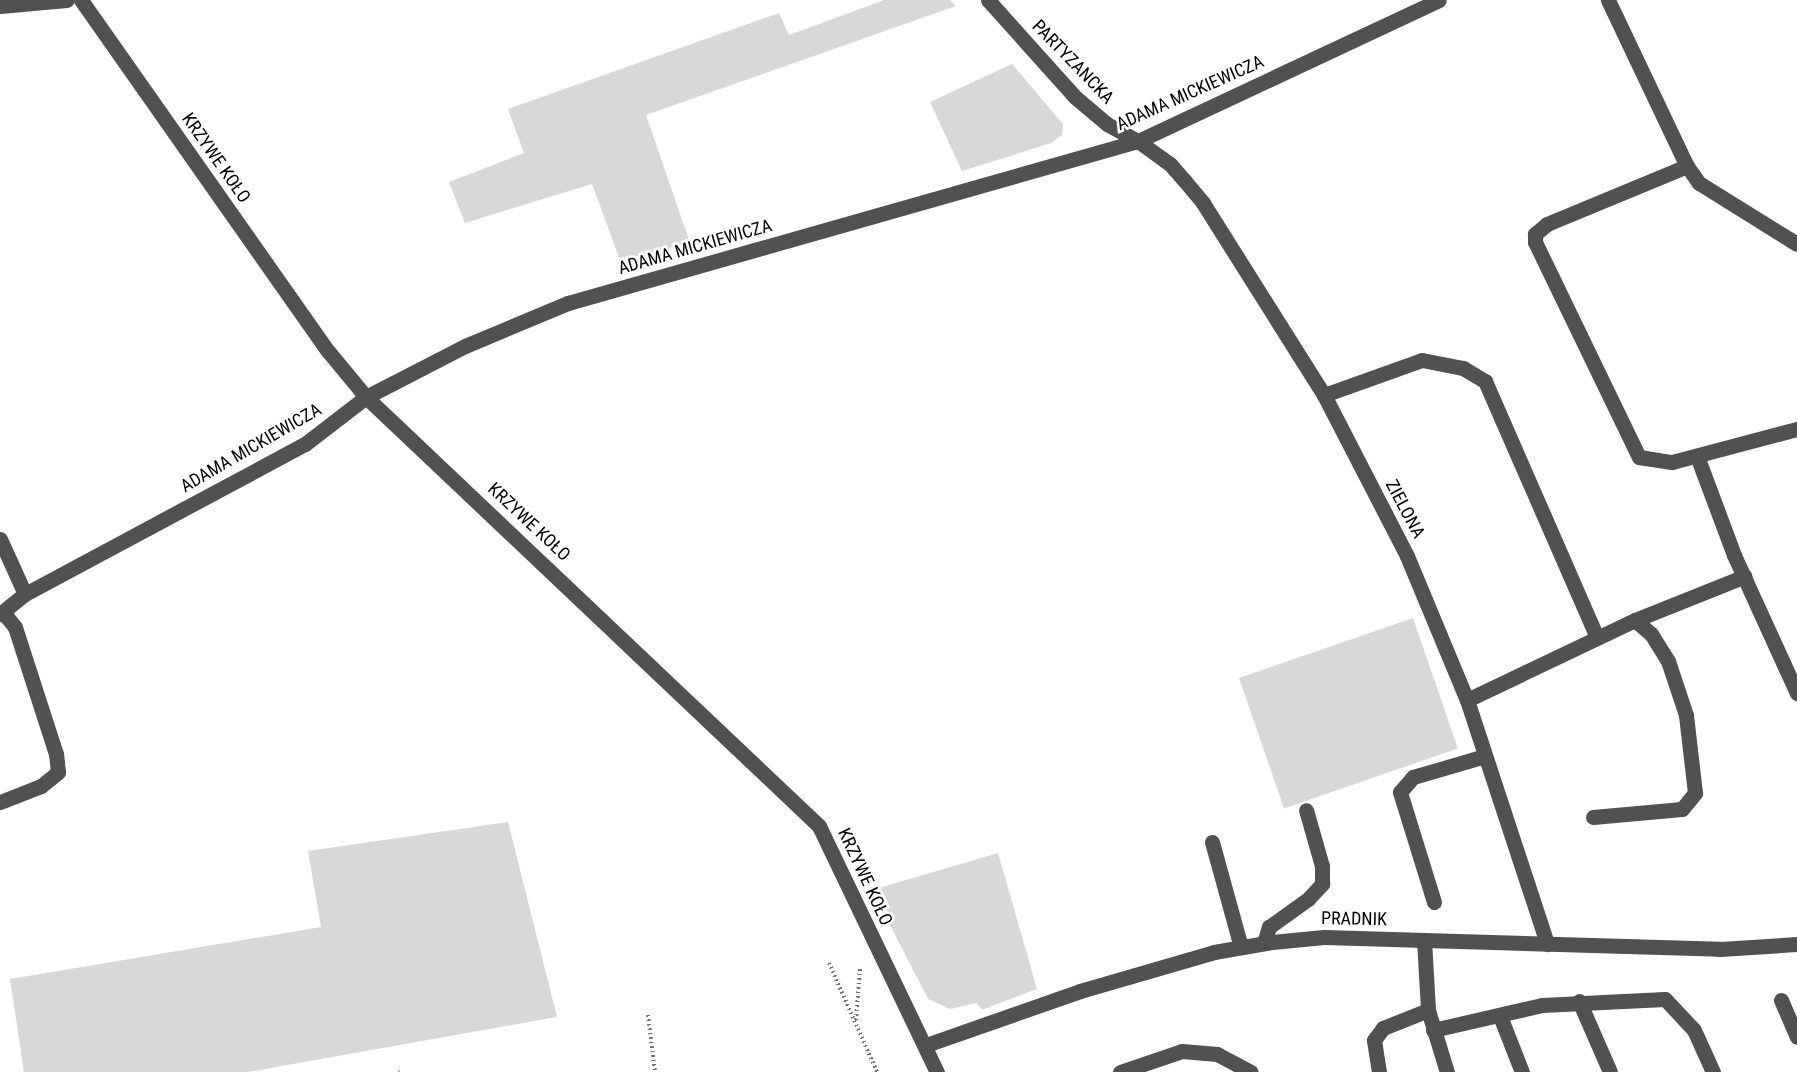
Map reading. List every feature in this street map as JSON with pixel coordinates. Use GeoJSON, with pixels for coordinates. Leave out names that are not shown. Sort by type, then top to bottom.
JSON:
{"type":"FeatureCollection","features":[{"type":"Feature","properties":{"kind":"street"},"geometry":{"type":"LineString","coordinates":[[0,6],[67,0]]}},
{"type":"Feature","properties":{"kind":"street","name":"KRZYWE KOŁO"},"geometry":{"type":"LineString","coordinates":[[81,0],[328,351],[366,397],[819,826],[937,1072]]}},
{"type":"Feature","properties":{"kind":"street","name":"PARTYZANCKA"},"geometry":{"type":"LineString","coordinates":[[988,0],[1075,97],[1107,124],[1138,141]]}},
{"type":"Feature","properties":{"kind":"street","name":"ADAMA MICKIEWICZA"},"geometry":{"type":"LineString","coordinates":[[1,613],[25,594],[305,444],[366,397],[415,369],[568,303],[1138,141],[1439,0]]}},
{"type":"Feature","properties":{"kind":"street"},"geometry":{"type":"LineString","coordinates":[[1608,0],[1687,166],[1718,197],[1797,244]]}},
{"type":"Feature","properties":{"kind":"street","name":"ZIELONA"},"geometry":{"type":"LineString","coordinates":[[1138,141],[1170,164],[1203,203],[1323,395],[1407,556],[1467,700],[1547,944]]}},
{"type":"Feature","properties":{"kind":"street"},"geometry":{"type":"LineString","coordinates":[[1687,166],[1546,224],[1535,234],[1535,242],[1633,450],[1639,457],[1657,462],[1697,456],[1797,429]]}},
{"type":"Feature","properties":{"kind":"street"},"geometry":{"type":"LineString","coordinates":[[1323,395],[1422,360],[1463,368],[1485,381],[1597,637]]}},
{"type":"Feature","properties":{"kind":"street"},"geometry":{"type":"LineString","coordinates":[[1697,456],[1745,576],[1797,693]]}},
{"type":"Feature","properties":{"kind":"street"},"geometry":{"type":"LineString","coordinates":[[0,539],[25,594]]}},
{"type":"Feature","properties":{"kind":"street"},"geometry":{"type":"LineString","coordinates":[[1467,700],[1635,620],[1745,576]]}},
{"type":"Feature","properties":{"kind":"street"},"geometry":{"type":"LineString","coordinates":[[0,802],[41,786],[58,772],[56,753],[15,627],[1,613]]}},
{"type":"Feature","properties":{"kind":"street"},"geometry":{"type":"LineString","coordinates":[[1593,817],[1682,809],[1695,793],[1686,714],[1672,672],[1651,634],[1635,620]]}},
{"type":"Feature","properties":{"kind":"street"},"geometry":{"type":"LineString","coordinates":[[1434,902],[1400,792],[1413,777],[1485,756]]}},
{"type":"Feature","properties":{"kind":"street"},"geometry":{"type":"LineString","coordinates":[[1264,944],[1269,927],[1308,899],[1322,884],[1322,866],[1306,810]]}},
{"type":"Feature","properties":{"kind":"street"},"geometry":{"type":"LineString","coordinates":[[1212,842],[1241,948]]}},
{"type":"Feature","properties":{"kind":"street","name":"PRADNIK"},"geometry":{"type":"LineString","coordinates":[[926,1045],[1080,991],[1241,948],[1323,937],[1720,948],[1797,944]]}},
{"type":"Feature","properties":{"kind":"street"},"geometry":{"type":"LineString","coordinates":[[1424,940],[1428,1010],[1447,1072]]}},
{"type":"Feature","properties":{"kind":"street"},"geometry":{"type":"LineString","coordinates":[[1433,1030],[1579,1001],[1665,999],[1694,1030],[1713,1072]]}},
{"type":"Feature","properties":{"kind":"street"},"geometry":{"type":"LineString","coordinates":[[1781,1000],[1797,1037]]}},
{"type":"Feature","properties":{"kind":"street"},"geometry":{"type":"LineString","coordinates":[[1579,1001],[1610,1072]]}},
{"type":"Feature","properties":{"kind":"street"},"geometry":{"type":"LineString","coordinates":[[1379,1072],[1374,1040],[1383,1028],[1428,1010]]}},
{"type":"Feature","properties":{"kind":"street"},"geometry":{"type":"LineString","coordinates":[[1500,1016],[1522,1072]]}},
{"type":"Feature","properties":{"kind":"street"},"geometry":{"type":"LineString","coordinates":[[1120,1072],[1182,1051],[1216,1054],[1251,1072]]}},
{"type":"Feature","properties":{"kind":"path"},"geometry":{"type":"LineString","coordinates":[[856,1022],[861,958]]}},
{"type":"Feature","properties":{"kind":"path"},"geometry":{"type":"LineString","coordinates":[[829,963],[878,1072]]}},
{"type":"Feature","properties":{"kind":"path"},"geometry":{"type":"LineString","coordinates":[[648,1015],[655,1072]]}},
{"type":"Feature","properties":{"kind":"shaded area"},"geometry":{"type":"Polygon","coordinates":[[[884,0],[950,0],[956,6],[646,115],[690,243],[620,260],[592,184],[465,223],[449,182],[524,153],[508,109],[779,13],[789,35],[884,0]]]}},
{"type":"Feature","properties":{"kind":"shaded area"},"geometry":{"type":"Polygon","coordinates":[[[1012,64],[1063,124],[1062,135],[1051,143],[962,171],[930,102],[1012,64]]]}},
{"type":"Feature","properties":{"kind":"shaded area"},"geometry":{"type":"Polygon","coordinates":[[[1413,618],[1458,748],[1284,808],[1239,678],[1413,618]]]}},
{"type":"Feature","properties":{"kind":"shaded area"},"geometry":{"type":"Polygon","coordinates":[[[508,822],[557,1017],[248,1072],[24,1072],[10,979],[321,927],[308,851],[508,822]]]}},
{"type":"Feature","properties":{"kind":"shaded area"},"geometry":{"type":"Polygon","coordinates":[[[998,853],[1037,989],[982,1010],[977,1003],[950,1009],[928,999],[872,890],[998,853]]]}}]}
